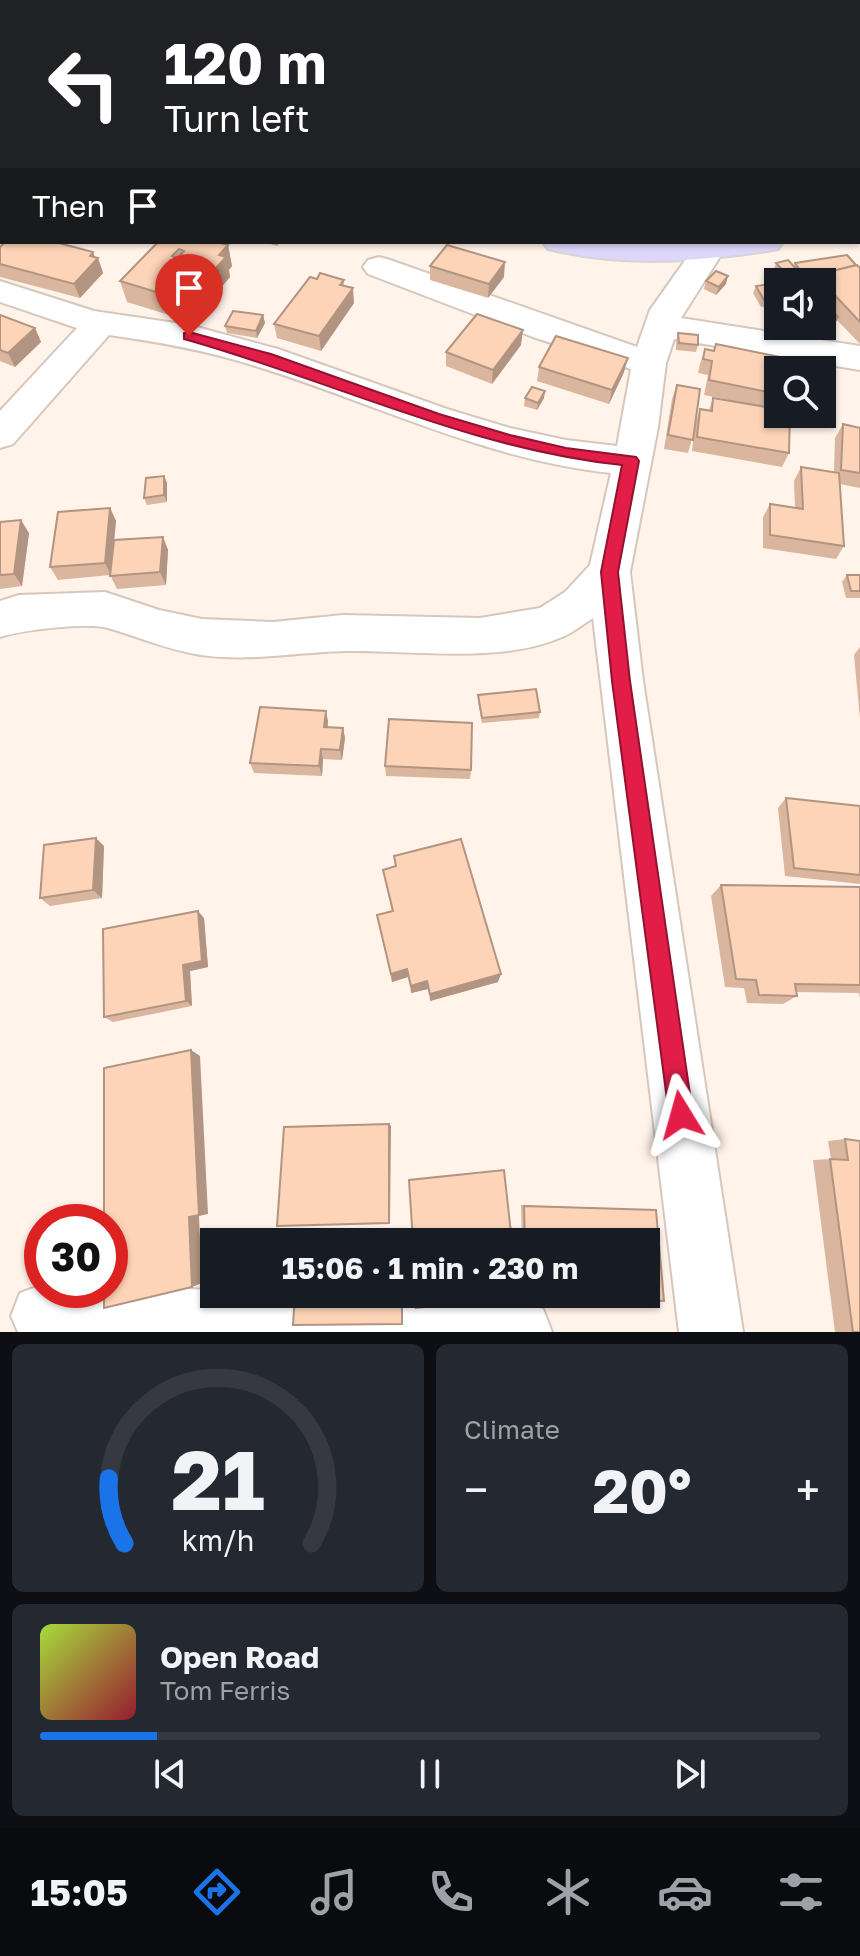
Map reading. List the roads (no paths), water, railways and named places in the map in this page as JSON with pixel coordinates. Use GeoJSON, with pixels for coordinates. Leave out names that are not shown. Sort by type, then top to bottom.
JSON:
{"type":"FeatureCollection","features":[{"type":"Feature","properties":{"kind":"main road"},"geometry":{"type":"LineString","coordinates":[[572,244],[626,252],[740,245]]}},
{"type":"Feature","properties":{"kind":"street"},"geometry":{"type":"LineString","coordinates":[[711,1332],[623,697],[609,572],[654,345],[680,287],[740,245]]}},
{"type":"Feature","properties":{"kind":"street"},"geometry":{"type":"LineString","coordinates":[[379,267],[654,345],[860,358]]}},
{"type":"Feature","properties":{"kind":"street"},"geometry":{"type":"LineString","coordinates":[[0,291],[101,323],[189,336],[266,357],[434,418],[510,441],[566,454],[631,461]]}},
{"type":"Feature","properties":{"kind":"street"},"geometry":{"type":"LineString","coordinates":[[0,435],[101,323]]}},
{"type":"Feature","properties":{"kind":"street"},"geometry":{"type":"LineString","coordinates":[[0,619],[19,613],[105,609],[158,628],[202,637],[273,640],[343,633],[480,636],[549,624],[580,604],[609,572]]}},
{"type":"Feature","properties":{"kind":"street"},"geometry":{"type":"LineString","coordinates":[[43,1316],[520,1332]]}}]}
